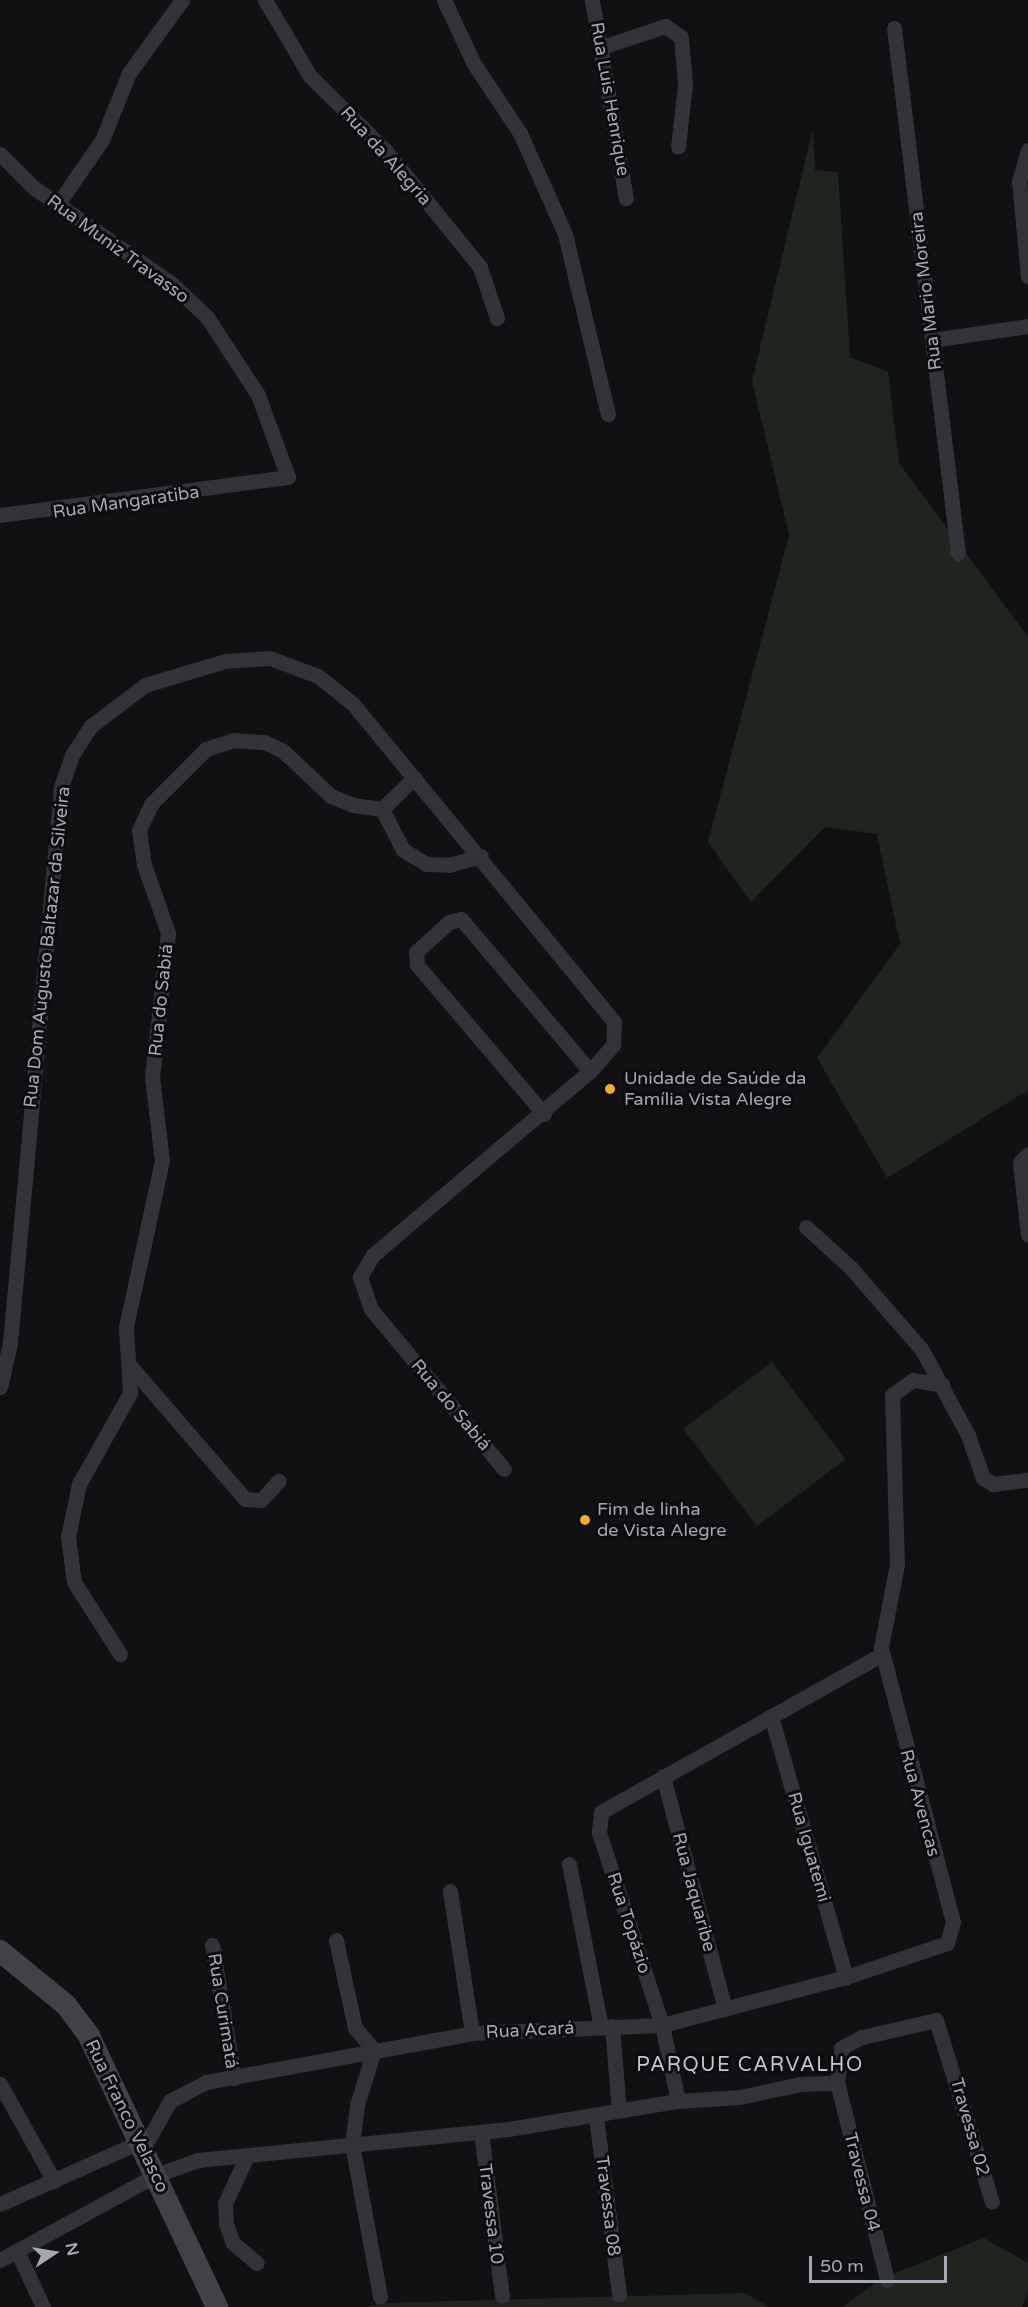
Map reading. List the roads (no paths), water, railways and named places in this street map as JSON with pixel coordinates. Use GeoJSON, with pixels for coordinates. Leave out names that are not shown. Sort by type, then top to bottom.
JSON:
{"type":"FeatureCollection","features":[{"type":"Feature","properties":{"kind":"street"},"geometry":{"type":"LineString","coordinates":[[57,205],[102,140],[129,73],[183,0]]}},
{"type":"Feature","properties":{"kind":"street","name":"Rua da Alegria"},"geometry":{"type":"LineString","coordinates":[[265,0],[310,76],[385,150],[480,267],[497,318]]}},
{"type":"Feature","properties":{"kind":"street"},"geometry":{"type":"LineString","coordinates":[[444,0],[474,64],[520,133],[565,234],[608,414]]}},
{"type":"Feature","properties":{"kind":"street","name":"Rua Luis Henrique"},"geometry":{"type":"LineString","coordinates":[[592,0],[602,47],[626,198]]}},
{"type":"Feature","properties":{"kind":"street"},"geometry":{"type":"LineString","coordinates":[[602,47],[672,28],[681,37],[685,84],[678,147]]}},
{"type":"Feature","properties":{"kind":"street","name":"Rua Mario Moreira"},"geometry":{"type":"LineString","coordinates":[[894,28],[958,553]]}},
{"type":"Feature","properties":{"kind":"street"},"geometry":{"type":"LineString","coordinates":[[1028,150],[1019,181],[1028,277]]}},
{"type":"Feature","properties":{"kind":"street","name":"Rua Muniz Travasso"},"geometry":{"type":"LineString","coordinates":[[0,154],[57,205],[182,291],[221,334],[258,395],[286,465],[288,477],[251,485]]}},
{"type":"Feature","properties":{"kind":"street"},"geometry":{"type":"LineString","coordinates":[[932,340],[1028,326]]}},
{"type":"Feature","properties":{"kind":"street","name":"Rua Mangaratiba"},"geometry":{"type":"LineString","coordinates":[[0,515],[251,485]]}},
{"type":"Feature","properties":{"kind":"street","name":"Rua Dom Augusto Baltazar da Silveira"},"geometry":{"type":"LineString","coordinates":[[0,1387],[10,1343],[61,787],[72,755],[91,726],[145,685],[225,661],[270,658],[305,668],[330,682],[481,856],[609,1012],[615,1034]]}},
{"type":"Feature","properties":{"kind":"street","name":"Rua do Sabiá"},"geometry":{"type":"LineString","coordinates":[[120,1654],[74,1582],[68,1538],[79,1484],[125,1404],[131,1367],[126,1327],[162,1161],[152,1077],[168,933],[140,844],[145,814],[206,749],[249,739],[283,751],[331,795],[382,809]]}},
{"type":"Feature","properties":{"kind":"street"},"geometry":{"type":"LineString","coordinates":[[414,778],[382,809],[403,850],[426,864],[449,865],[481,856]]}},
{"type":"Feature","properties":{"kind":"street"},"geometry":{"type":"LineString","coordinates":[[544,1114],[417,965],[416,952],[449,922],[461,919],[590,1071]]}},
{"type":"Feature","properties":{"kind":"street","name":"Rua do Sabiá"},"geometry":{"type":"LineString","coordinates":[[504,1468],[370,1310],[360,1277],[373,1255],[544,1114],[590,1071],[608,1053],[615,1034]]}},
{"type":"Feature","properties":{"kind":"street"},"geometry":{"type":"LineString","coordinates":[[1024,1158],[1028,1235]]}},
{"type":"Feature","properties":{"kind":"street"},"geometry":{"type":"LineString","coordinates":[[806,1227],[914,1337],[943,1385],[983,1478],[993,1484],[1028,1480]]}},
{"type":"Feature","properties":{"kind":"street"},"geometry":{"type":"LineString","coordinates":[[131,1367],[245,1499],[261,1500],[279,1481]]}},
{"type":"Feature","properties":{"kind":"street"},"geometry":{"type":"LineString","coordinates":[[663,1776],[881,1655],[897,1565],[892,1395],[913,1380],[943,1385]]}},
{"type":"Feature","properties":{"kind":"street","name":"Rua Avencas"},"geometry":{"type":"LineString","coordinates":[[881,1655],[953,1922],[951,1939],[942,1945]]}},
{"type":"Feature","properties":{"kind":"street","name":"Rua Iguatemi"},"geometry":{"type":"LineString","coordinates":[[771,1716],[846,1977]]}},
{"type":"Feature","properties":{"kind":"street","name":"Rua Topázio"},"geometry":{"type":"LineString","coordinates":[[663,1776],[609,1806],[598,1821],[662,2025],[678,2102]]}},
{"type":"Feature","properties":{"kind":"street","name":"Rua Jaquaribe"},"geometry":{"type":"LineString","coordinates":[[663,1776],[725,2009]]}},
{"type":"Feature","properties":{"kind":"street"},"geometry":{"type":"LineString","coordinates":[[569,1864],[606,2026],[619,2111]]}},
{"type":"Feature","properties":{"kind":"street"},"geometry":{"type":"LineString","coordinates":[[450,1891],[472,2034]]}},
{"type":"Feature","properties":{"kind":"street"},"geometry":{"type":"LineString","coordinates":[[336,1940],[355,2028],[374,2050],[357,2105],[352,2144],[380,2296]]}},
{"type":"Feature","properties":{"kind":"street","name":"Rua Curimatá"},"geometry":{"type":"LineString","coordinates":[[212,1945],[234,2078]]}},
{"type":"Feature","properties":{"kind":"street","name":"Rua Acará"},"geometry":{"type":"LineString","coordinates":[[141,2143],[154,2134],[166,2105],[180,2092],[234,2078],[374,2050],[472,2034],[662,2025],[846,1977],[942,1945]]}},
{"type":"Feature","properties":{"kind":"street","name":"Rua Franco Velasco"},"geometry":{"type":"LineString","coordinates":[[0,1951],[52,1992],[78,2020],[141,2143],[217,2307]]}},
{"type":"Feature","properties":{"kind":"street","name":"Travessa 02"},"geometry":{"type":"LineString","coordinates":[[837,2083],[841,2048],[903,2025],[936,2020],[948,2051],[992,2202]]}},
{"type":"Feature","properties":{"kind":"street"},"geometry":{"type":"LineString","coordinates":[[0,2260],[156,2175],[198,2160],[481,2132],[596,2117],[678,2102],[837,2083]]}},
{"type":"Feature","properties":{"kind":"street","name":"Travessa 04"},"geometry":{"type":"LineString","coordinates":[[837,2083],[886,2280]]}},
{"type":"Feature","properties":{"kind":"street"},"geometry":{"type":"LineString","coordinates":[[0,2084],[54,2181]]}},
{"type":"Feature","properties":{"kind":"street","name":"Travessa 08"},"geometry":{"type":"LineString","coordinates":[[596,2117],[620,2295]]}},
{"type":"Feature","properties":{"kind":"street","name":"Travessa 10"},"geometry":{"type":"LineString","coordinates":[[481,2132],[502,2296]]}},
{"type":"Feature","properties":{"kind":"street"},"geometry":{"type":"LineString","coordinates":[[0,2204],[141,2143]]}},
{"type":"Feature","properties":{"kind":"street"},"geometry":{"type":"LineString","coordinates":[[248,2156],[225,2203],[226,2224],[233,2243],[257,2263]]}},
{"type":"Feature","properties":{"kind":"street"},"geometry":{"type":"LineString","coordinates":[[17,2251],[43,2307]]}},
{"type":"Feature","properties":{"kind":"place","name":"Unidade de Saúde da Família Vista Alegre"},"geometry":{"type":"Point","coordinates":[610,1089]}},
{"type":"Feature","properties":{"kind":"place","name":"Fim de linha de Vista Alegre"},"geometry":{"type":"Point","coordinates":[585,1520]}},
{"type":"Feature","properties":{"kind":"district","name":"PARQUE CARVALHO"},"geometry":{"type":"Point","coordinates":[750,2065]}}]}
